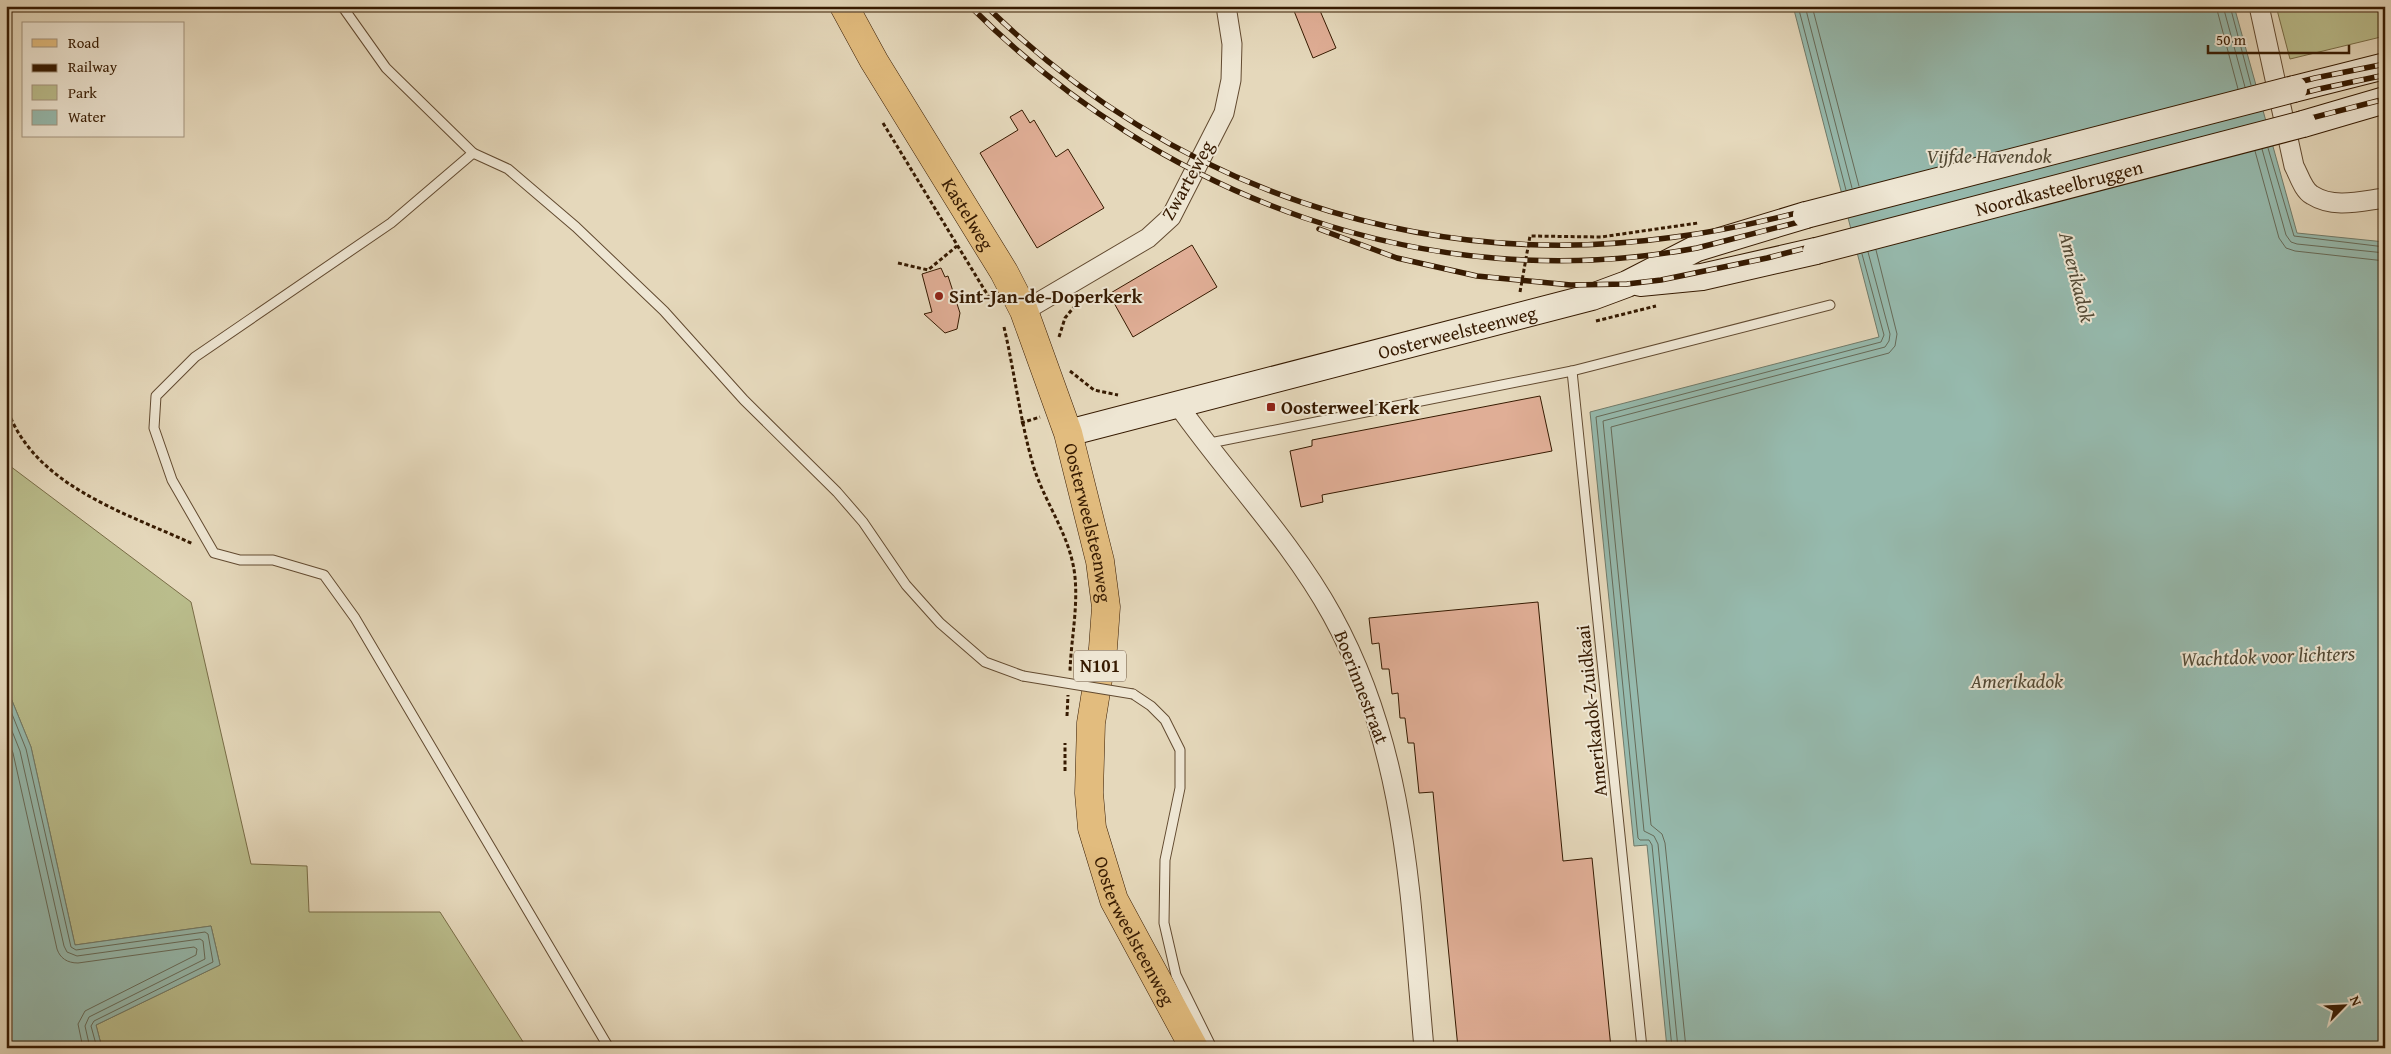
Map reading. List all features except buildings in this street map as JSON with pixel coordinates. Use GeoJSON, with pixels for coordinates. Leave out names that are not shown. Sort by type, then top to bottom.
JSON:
{"type":"FeatureCollection","features":[{"type":"Feature","properties":{"kind":"main road","name":"Kastelweg"},"geometry":{"type":"LineString","coordinates":[[844,6],[874,61],[1004,272],[1013,315],[1068,433]]}},
{"type":"Feature","properties":{"kind":"main road","name":"Noordkasteelbruggen"},"geometry":{"type":"LineString","coordinates":[[1806,215],[2385,66]]}},
{"type":"Feature","properties":{"kind":"main road","name":"Noordkasteelbruggen"},"geometry":{"type":"LineString","coordinates":[[1816,252],[2303,124],[2385,100]]}},
{"type":"Feature","properties":{"kind":"main road","name":"Oosterweelsteenweg"},"geometry":{"type":"LineString","coordinates":[[1194,1048],[1114,900],[1092,828],[1088,793],[1091,723],[1103,648],[1106,607],[1100,561],[1068,433],[1592,296],[1627,284],[1697,248],[1806,215]]}},
{"type":"Feature","properties":{"kind":"main road","name":"Oosterweelsteenweg"},"geometry":{"type":"LineString","coordinates":[[1627,284],[1702,277],[1816,252]]}},
{"type":"Feature","properties":{"kind":"street","name":"Zwarteweg"},"geometry":{"type":"LineString","coordinates":[[1013,315],[1148,238],[1171,217],[1224,113],[1231,71],[1232,44],[1226,6]]}},
{"type":"Feature","properties":{"kind":"street"},"geometry":{"type":"LineString","coordinates":[[2259,6],[2294,166],[2302,182],[2312,195],[2338,203],[2385,198]]}},
{"type":"Feature","properties":{"kind":"street","name":"Boerinnestraat"},"geometry":{"type":"LineString","coordinates":[[1178,405],[1205,444],[1303,568],[1332,614],[1354,656],[1374,709],[1388,757],[1404,832],[1424,1048]]}},
{"type":"Feature","properties":{"kind":"lane"},"geometry":{"type":"LineString","coordinates":[[342,6],[386,68],[473,152],[508,169],[576,227],[664,311],[744,400],[837,492],[863,522],[906,585],[940,623],[985,662],[1023,676],[1133,694],[1151,706],[1164,720],[1180,750],[1180,788],[1165,860],[1164,923],[1176,975],[1212,1048]]}},
{"type":"Feature","properties":{"kind":"lane"},"geometry":{"type":"LineString","coordinates":[[473,152],[391,223],[195,357],[156,396],[154,428],[172,480],[214,553],[240,560],[273,560],[324,575],[355,618],[609,1048]]}},
{"type":"Feature","properties":{"kind":"lane"},"geometry":{"type":"LineString","coordinates":[[1205,444],[1572,371],[1830,305]]}},
{"type":"Feature","properties":{"kind":"lane","name":"Amerikadok-Zuidkaai"},"geometry":{"type":"LineString","coordinates":[[1572,371],[1642,1048]]}},
{"type":"Feature","properties":{"kind":"path"},"geometry":{"type":"LineString","coordinates":[[878,115],[992,302]]}},
{"type":"Feature","properties":{"kind":"path"},"geometry":{"type":"LineString","coordinates":[[1512,294],[1521,292],[1530,236],[1601,237],[1707,221]]}},
{"type":"Feature","properties":{"kind":"path"},"geometry":{"type":"LineString","coordinates":[[898,263],[928,270],[957,246]]}},
{"type":"Feature","properties":{"kind":"path"},"geometry":{"type":"LineString","coordinates":[[1061,346],[1058,338],[1065,318],[1082,297]]}},
{"type":"Feature","properties":{"kind":"path"},"geometry":{"type":"LineString","coordinates":[[1013,315],[1011,358],[1021,423]]}},
{"type":"Feature","properties":{"kind":"path"},"geometry":{"type":"LineString","coordinates":[[1069,370],[1094,390],[1118,395]]}},
{"type":"Feature","properties":{"kind":"path"},"geometry":{"type":"LineString","coordinates":[[6,406],[13,426],[49,471],[83,494],[214,553]]}},
{"type":"Feature","properties":{"kind":"green space"},"geometry":{"type":"Polygon","coordinates":[[[2276,6],[2385,6],[2385,36],[2290,59],[2276,6]]]}},
{"type":"Feature","properties":{"kind":"green space"},"geometry":{"type":"Polygon","coordinates":[[[6,463],[191,602],[251,864],[307,866],[309,912],[440,912],[527,1048],[102,1048],[96,1025],[220,965],[211,926],[75,945],[31,747],[6,686],[6,463]]]}},
{"type":"Feature","properties":{"kind":"water","name":"Amerikadok"},"geometry":{"type":"Polygon","coordinates":[[[1793,6],[2234,6],[2297,233],[2385,242],[2385,1048],[1667,1048],[1647,845],[1634,846],[1590,412],[1879,337],[1793,6]]]}},
{"type":"Feature","properties":{"kind":"water"},"geometry":{"type":"Polygon","coordinates":[[[6,686],[31,747],[75,945],[211,926],[220,965],[96,1025],[102,1048],[6,1048],[6,686]]]}},
{"type":"Feature","properties":{"kind":"railway"},"geometry":{"type":"LineString","coordinates":[[970,6],[1045,74],[1126,132],[1213,180],[1304,218],[1399,244],[1497,258],[1596,260],[1697,248],[2319,89],[2385,75]]}},
{"type":"Feature","properties":{"kind":"railway"},"geometry":{"type":"LineString","coordinates":[[986,6],[1058,69],[1136,124],[1218,168],[1304,203],[1393,227],[1485,242],[1579,245],[1675,237],[1710,232],[1814,209],[2315,78],[2385,64]]}},
{"type":"Feature","properties":{"kind":"railway"},"geometry":{"type":"LineString","coordinates":[[1319,229],[1397,258],[1477,276],[1571,285],[1627,284],[1661,280],[1767,258],[2385,99]]}},
{"type":"Feature","properties":{"kind":"place","name":"Sint-Jan-de-Doperkerk"},"geometry":{"type":"Point","coordinates":[939,296]}},
{"type":"Feature","properties":{"kind":"place","name":"Oosterweel Kerk"},"geometry":{"type":"Point","coordinates":[1271,407]}},
{"type":"Feature","properties":{"kind":"water label","name":"Vijfde Havendok"},"geometry":{"type":"Point","coordinates":[1989,156]}},
{"type":"Feature","properties":{"kind":"water label","name":"Wachtdok voor lichters"},"geometry":{"type":"Point","coordinates":[2268,656]}}]}
